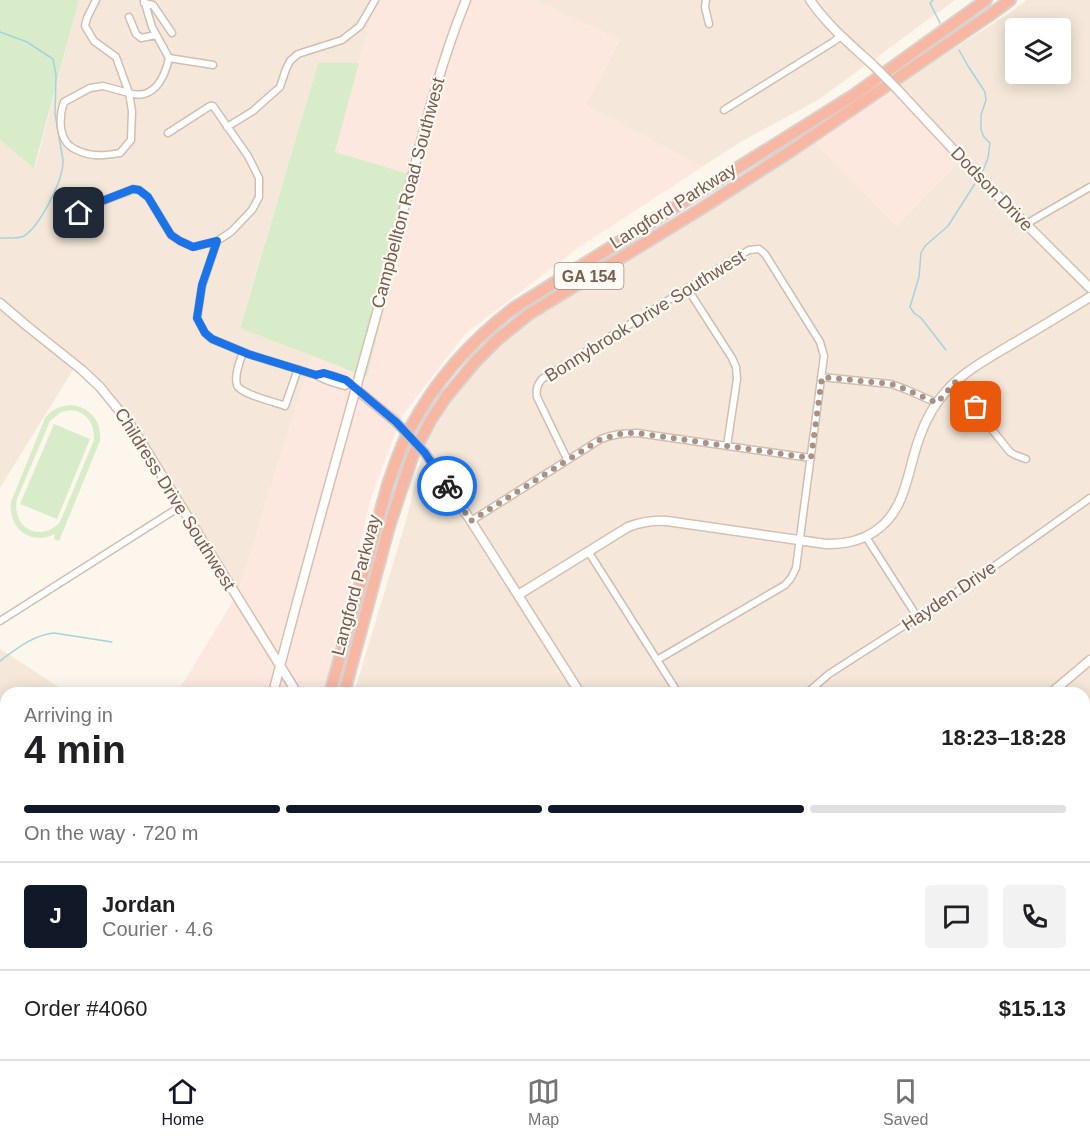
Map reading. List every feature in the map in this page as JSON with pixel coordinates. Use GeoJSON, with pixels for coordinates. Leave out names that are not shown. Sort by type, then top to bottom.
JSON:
{"type":"FeatureCollection","features":[{"type":"Feature","properties":{"kind":"highway","name":"Langford Parkway"},"geometry":{"type":"LineString","coordinates":[[332,687],[388,484],[399,454],[411,426],[430,396],[460,357],[484,333],[522,303],[854,95],[986,0]]}},
{"type":"Feature","properties":{"kind":"highway","name":"Langford Parkway"},"geometry":{"type":"LineString","coordinates":[[346,687],[392,516],[414,453],[431,420],[460,378],[475,362],[497,340],[529,314],[795,149],[1010,0]]}},
{"type":"Feature","properties":{"kind":"street"},"geometry":{"type":"LineString","coordinates":[[96,0],[85,26],[94,41],[116,57],[129,93],[132,111],[131,140],[120,153],[97,156],[80,152],[67,144],[62,131],[60,113],[64,102],[90,88],[103,86],[129,93],[133,95],[152,90],[162,81],[169,58],[156,35],[144,1]]}},
{"type":"Feature","properties":{"kind":"street"},"geometry":{"type":"LineString","coordinates":[[228,127],[253,111],[280,87],[290,61],[298,54],[342,40],[360,26],[375,0]]}},
{"type":"Feature","properties":{"kind":"street","name":"Campbellton Road Southwest"},"geometry":{"type":"LineString","coordinates":[[274,687],[352,386],[382,295],[430,106],[448,45],[466,0]]}},
{"type":"Feature","properties":{"kind":"street"},"geometry":{"type":"LineString","coordinates":[[706,0],[705,7],[709,24]]}},
{"type":"Feature","properties":{"kind":"street","name":"Dodson Drive"},"geometry":{"type":"LineString","coordinates":[[810,0],[841,36],[897,89],[975,173],[1090,288]]}},
{"type":"Feature","properties":{"kind":"street"},"geometry":{"type":"LineString","coordinates":[[144,1],[153,5],[172,33]]}},
{"type":"Feature","properties":{"kind":"street"},"geometry":{"type":"LineString","coordinates":[[129,17],[136,34],[141,38],[156,35]]}},
{"type":"Feature","properties":{"kind":"street"},"geometry":{"type":"LineString","coordinates":[[724,110],[841,36]]}},
{"type":"Feature","properties":{"kind":"street"},"geometry":{"type":"LineString","coordinates":[[169,58],[213,65]]}},
{"type":"Feature","properties":{"kind":"street"},"geometry":{"type":"LineString","coordinates":[[79,213],[94,204],[133,189],[139,190],[148,197],[171,235],[193,247],[217,241],[231,232],[252,210],[259,197],[259,178],[248,156],[212,105],[168,133]]}},
{"type":"Feature","properties":{"kind":"street"},"geometry":{"type":"LineString","coordinates":[[1026,224],[1090,187]]}},
{"type":"Feature","properties":{"kind":"street"},"geometry":{"type":"LineString","coordinates":[[217,241],[202,285],[197,318],[205,333],[212,339],[243,352],[316,375],[322,379],[352,386],[396,422],[425,453],[576,687]]}},
{"type":"Feature","properties":{"kind":"street","name":"Bonnybrook Drive Southwest"},"geometry":{"type":"LineString","coordinates":[[567,459],[537,397],[538,383],[749,250],[759,249],[765,254],[820,342],[824,356],[796,568],[785,585],[657,660]]}},
{"type":"Feature","properties":{"kind":"street"},"geometry":{"type":"LineString","coordinates":[[687,288],[736,367],[737,379],[727,446]]}},
{"type":"Feature","properties":{"kind":"street"},"geometry":{"type":"LineString","coordinates":[[518,595],[628,527],[641,522],[654,520],[837,545],[866,537],[884,524],[898,507],[927,419],[937,403],[957,380],[978,364],[1090,297]]}},
{"type":"Feature","properties":{"kind":"street","name":"Childress Drive Southwest"},"geometry":{"type":"LineString","coordinates":[[0,303],[82,370],[100,387],[130,423],[293,687]]}},
{"type":"Feature","properties":{"kind":"street"},"geometry":{"type":"LineString","coordinates":[[243,352],[237,371],[236,384],[248,393],[285,406],[298,369]]}},
{"type":"Feature","properties":{"kind":"street"},"geometry":{"type":"LineString","coordinates":[[822,377],[891,384],[937,403]]}},
{"type":"Feature","properties":{"kind":"street"},"geometry":{"type":"LineString","coordinates":[[957,380],[1010,452],[1026,459]]}},
{"type":"Feature","properties":{"kind":"street"},"geometry":{"type":"LineString","coordinates":[[471,521],[601,439],[624,433],[811,458]]}},
{"type":"Feature","properties":{"kind":"street","name":"Hayden Drive"},"geometry":{"type":"LineString","coordinates":[[814,687],[829,674],[972,582],[1090,498]]}},
{"type":"Feature","properties":{"kind":"street"},"geometry":{"type":"LineString","coordinates":[[0,621],[181,506]]}},
{"type":"Feature","properties":{"kind":"street"},"geometry":{"type":"LineString","coordinates":[[866,537],[918,618]]}},
{"type":"Feature","properties":{"kind":"street"},"geometry":{"type":"LineString","coordinates":[[588,551],[674,687]]}},
{"type":"Feature","properties":{"kind":"street"},"geometry":{"type":"LineString","coordinates":[[265,642],[278,644],[286,641]]}},
{"type":"Feature","properties":{"kind":"street"},"geometry":{"type":"LineString","coordinates":[[1058,687],[1090,660]]}},
{"type":"Feature","properties":{"kind":"shaded area"},"geometry":{"type":"Polygon","coordinates":[[[79,0],[376,0],[359,63],[318,63],[240,327],[312,356],[238,593],[180,505],[113,396],[76,365],[0,488],[0,140],[35,168],[79,0]]]}},
{"type":"Feature","properties":{"kind":"shaded area"},"geometry":{"type":"Polygon","coordinates":[[[376,0],[534,0],[620,40],[585,105],[702,167],[578,248],[465,334],[401,417],[371,498],[325,687],[181,687],[238,593],[312,356],[367,377],[416,176],[335,152],[376,0]]]}},
{"type":"Feature","properties":{"kind":"shaded area"},"geometry":{"type":"Polygon","coordinates":[[[534,0],[955,0],[818,100],[742,141],[702,167],[585,105],[620,40],[534,0]]]}},
{"type":"Feature","properties":{"kind":"shaded area"},"geometry":{"type":"Polygon","coordinates":[[[1027,0],[1090,0],[1090,687],[356,687],[406,521],[424,447],[463,381],[543,308],[812,139],[898,226],[897,85],[1027,0]]]}},
{"type":"Feature","properties":{"kind":"shaded area"},"geometry":{"type":"Polygon","coordinates":[[[897,85],[963,158],[897,226],[812,139],[897,85]]]}},
{"type":"Feature","properties":{"kind":"shaded area"},"geometry":{"type":"Polygon","coordinates":[[[0,649],[59,687],[0,687],[0,649]]]}},
{"type":"Feature","properties":{"kind":"green space"},"geometry":{"type":"Polygon","coordinates":[[[0,0],[79,0],[34,168],[0,140],[0,0]]]}},
{"type":"Feature","properties":{"kind":"green space"},"geometry":{"type":"Polygon","coordinates":[[[318,63],[359,63],[335,152],[416,176],[367,377],[240,328],[318,63]]]}},
{"type":"Feature","properties":{"kind":"green space"},"geometry":{"type":"Polygon","coordinates":[[[71,405],[84,409],[93,416],[99,427],[100,441],[59,541],[54,539],[55,534],[38,538],[30,536],[23,533],[13,520],[11,502],[45,418],[53,410],[71,405]],[[77,411],[61,412],[50,421],[17,499],[18,518],[29,529],[36,532],[44,532],[60,522],[94,440],[89,420],[77,411]]]}},
{"type":"Feature","properties":{"kind":"green space"},"geometry":{"type":"Polygon","coordinates":[[[54,424],[90,439],[57,519],[20,504],[54,424]]]}},
{"type":"Feature","properties":{"kind":"waterway"},"geometry":{"type":"LineString","coordinates":[[933,0],[930,3],[940,23]]}},
{"type":"Feature","properties":{"kind":"waterway"},"geometry":{"type":"LineString","coordinates":[[0,32],[27,42],[53,59],[56,75],[55,114],[63,160],[60,178],[37,223],[24,236],[0,238]]}},
{"type":"Feature","properties":{"kind":"waterway"},"geometry":{"type":"LineString","coordinates":[[959,50],[985,92],[986,100],[981,115],[981,130],[990,143],[988,158],[982,173]]}},
{"type":"Feature","properties":{"kind":"waterway"},"geometry":{"type":"LineString","coordinates":[[946,350],[910,307],[919,277],[921,253],[925,246],[948,226],[976,182]]}},
{"type":"Feature","properties":{"kind":"waterway"},"geometry":{"type":"LineString","coordinates":[[0,661],[25,643],[46,634],[54,633],[112,642]]}},
{"type":"Feature","properties":{"kind":"way so far"},"geometry":{"type":"LineString","coordinates":[[447,486],[471,521],[601,439],[624,433],[811,458],[822,377],[891,384],[937,403],[957,380],[976,407]]}},
{"type":"Feature","properties":{"kind":"route"},"geometry":{"type":"LineString","coordinates":[[79,213],[94,204],[133,189],[139,190],[148,197],[171,235],[180,241],[193,247],[217,241],[202,285],[197,318],[205,333],[212,339],[254,356],[316,375],[324,373],[346,380],[410,436],[425,453],[447,486]]}}]}
